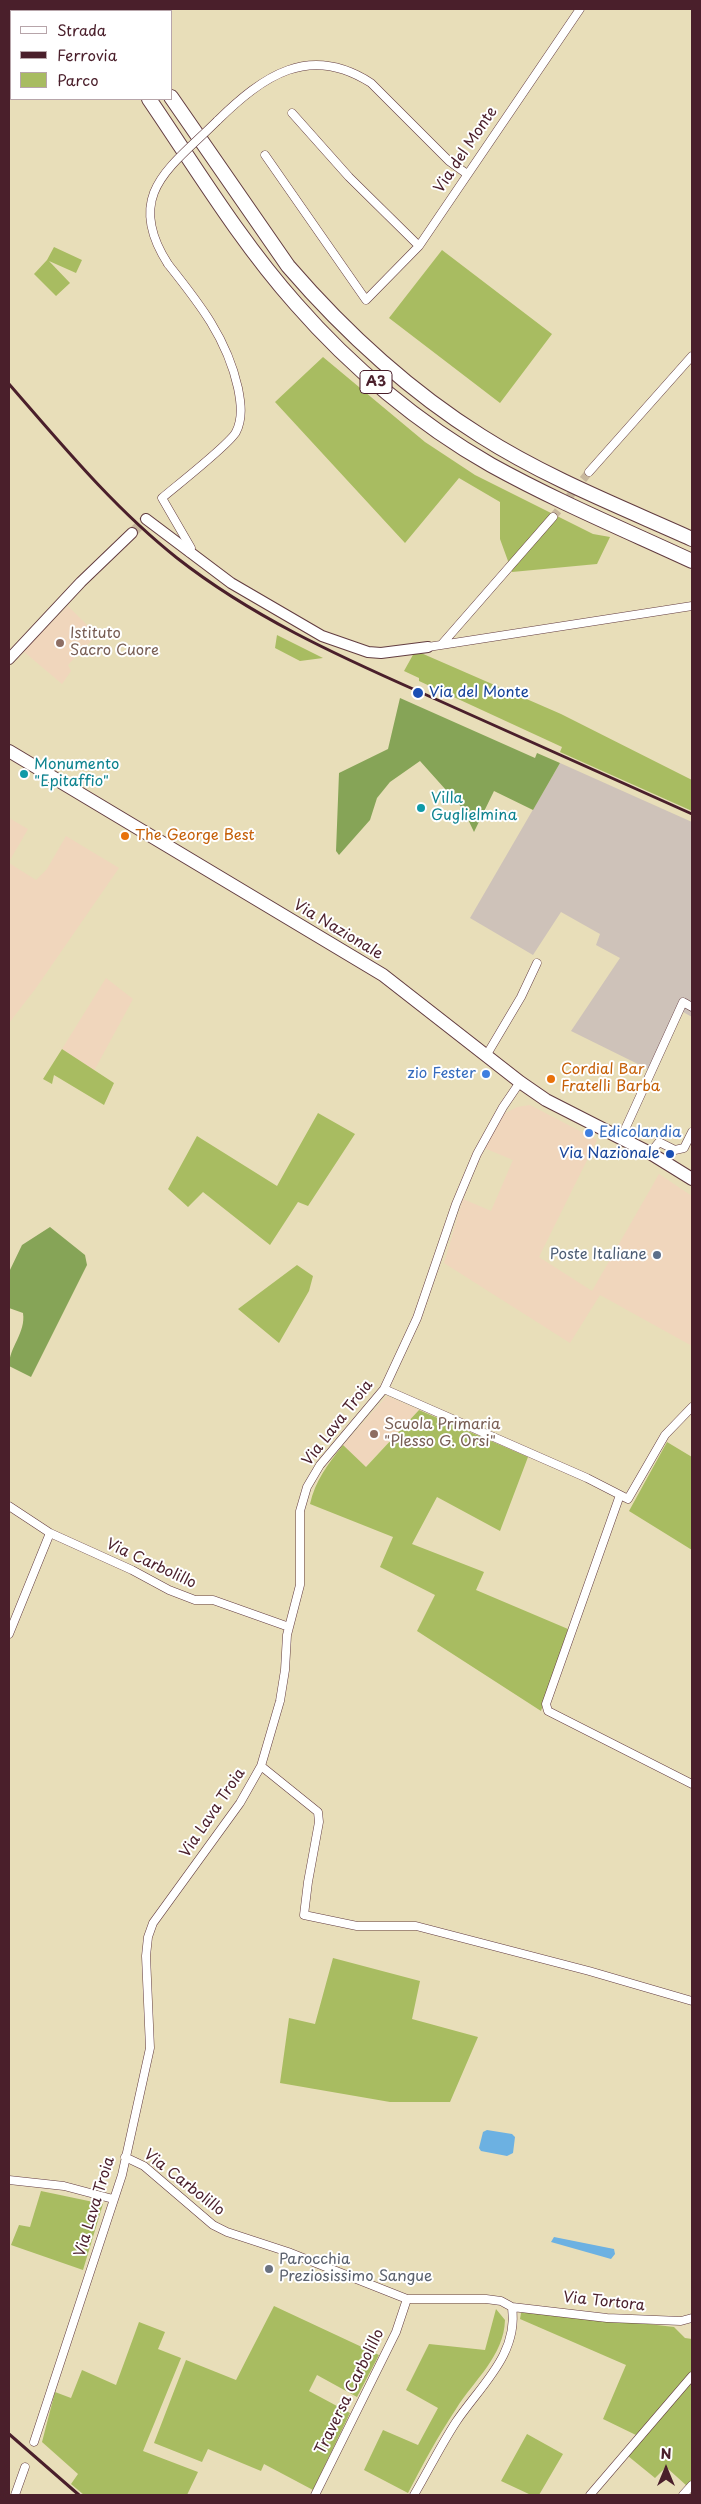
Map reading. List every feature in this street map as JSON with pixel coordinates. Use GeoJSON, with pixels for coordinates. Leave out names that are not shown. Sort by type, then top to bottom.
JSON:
{"type":"FeatureCollection","features":[{"type":"Feature","properties":{"kind":"highway","name":"A3"},"geometry":{"type":"LineString","coordinates":[[172,98],[288,266],[310,292],[392,372],[446,413],[503,449],[564,481],[692,539]]}},
{"type":"Feature","properties":{"kind":"highway","name":"A3"},"geometry":{"type":"LineString","coordinates":[[150,100],[246,242],[277,282],[323,334],[387,392],[445,435],[490,464],[558,500],[692,561]]}},
{"type":"Feature","properties":{"kind":"main road","name":"Via Nazionale"},"geometry":{"type":"LineString","coordinates":[[9,751],[383,975],[520,1082],[568,1112],[650,1153],[692,1179]]}},
{"type":"Feature","properties":{"kind":"street","name":"Via del Monte"},"geometry":{"type":"LineString","coordinates":[[265,155],[366,300],[419,246],[580,9]]}},
{"type":"Feature","properties":{"kind":"street"},"geometry":{"type":"LineString","coordinates":[[190,553],[191,548],[162,498],[235,434],[242,411],[235,377],[224,342],[200,304],[168,264],[157,247],[150,229],[149,212],[152,194],[163,175],[238,100],[269,77],[300,67],[336,67],[356,73],[371,83],[450,161],[468,174]]}},
{"type":"Feature","properties":{"kind":"street"},"geometry":{"type":"LineString","coordinates":[[292,113],[349,177],[419,246]]}},
{"type":"Feature","properties":{"kind":"street"},"geometry":{"type":"LineString","coordinates":[[589,472],[692,356]]}},
{"type":"Feature","properties":{"kind":"street"},"geometry":{"type":"LineString","coordinates":[[442,644],[520,553],[554,517]]}},
{"type":"Feature","properties":{"kind":"street"},"geometry":{"type":"LineString","coordinates":[[146,519],[190,553],[268,606],[322,636],[348,647],[381,653],[692,606]]}},
{"type":"Feature","properties":{"kind":"street"},"geometry":{"type":"LineString","coordinates":[[9,660],[81,582],[132,533]]}},
{"type":"Feature","properties":{"kind":"street"},"geometry":{"type":"LineString","coordinates":[[486,1056],[521,997],[537,963]]}},
{"type":"Feature","properties":{"kind":"street"},"geometry":{"type":"LineString","coordinates":[[621,1138],[683,1002],[692,1007]]}},
{"type":"Feature","properties":{"kind":"street","name":"Via Lava Troia"},"geometry":{"type":"LineString","coordinates":[[34,2442],[113,2199],[125,2157],[150,2048],[146,1956],[150,1930],[153,1923],[240,1803],[261,1766],[280,1701],[289,1627],[300,1585],[300,1511],[307,1487],[320,1465],[384,1389],[417,1318],[456,1204],[477,1154],[503,1107],[520,1082]]}},
{"type":"Feature","properties":{"kind":"street"},"geometry":{"type":"LineString","coordinates":[[650,1153],[659,1142],[676,1150],[684,1148],[692,1132]]}},
{"type":"Feature","properties":{"kind":"street"},"geometry":{"type":"LineString","coordinates":[[384,1389],[587,1478],[628,1499],[665,1435],[692,1407]]}},
{"type":"Feature","properties":{"kind":"street"},"geometry":{"type":"LineString","coordinates":[[620,1495],[546,1704],[548,1711],[692,1784]]}},
{"type":"Feature","properties":{"kind":"street","name":"Via Carbolillo"},"geometry":{"type":"LineString","coordinates":[[9,1506],[50,1533],[132,1570],[169,1590],[196,1600],[214,1600],[289,1627]]}},
{"type":"Feature","properties":{"kind":"street"},"geometry":{"type":"LineString","coordinates":[[9,1634],[50,1533]]}},
{"type":"Feature","properties":{"kind":"street"},"geometry":{"type":"LineString","coordinates":[[261,1766],[318,1812],[320,1822],[308,1882],[304,1914],[357,1926],[416,1926],[589,1970],[692,2001]]}},
{"type":"Feature","properties":{"kind":"street","name":"Via Carbolillo"},"geometry":{"type":"LineString","coordinates":[[125,2157],[144,2166],[213,2225],[407,2299],[486,2299],[501,2301],[512,2307]]}},
{"type":"Feature","properties":{"kind":"street"},"geometry":{"type":"LineString","coordinates":[[9,2180],[64,2186],[113,2199]]}},
{"type":"Feature","properties":{"kind":"street","name":"Traversa Carbolillo"},"geometry":{"type":"LineString","coordinates":[[315,2495],[396,2332],[407,2299]]}},
{"type":"Feature","properties":{"kind":"street"},"geometry":{"type":"LineString","coordinates":[[414,2495],[457,2420],[487,2384],[508,2345],[514,2323],[512,2307]]}},
{"type":"Feature","properties":{"kind":"street","name":"Via Tortora"},"geometry":{"type":"LineString","coordinates":[[512,2307],[607,2318],[681,2322],[692,2318]]}},
{"type":"Feature","properties":{"kind":"street"},"geometry":{"type":"LineString","coordinates":[[590,2495],[692,2376]]}},
{"type":"Feature","properties":{"kind":"street"},"geometry":{"type":"LineString","coordinates":[[15,2495],[25,2467]]}},
{"type":"Feature","properties":{"kind":"street"},"geometry":{"type":"LineString","coordinates":[[683,2495],[692,2485]]}},
{"type":"Feature","properties":{"kind":"shaded area","name":"Istituto Sacro Cuore"},"geometry":{"type":"Polygon","coordinates":[[[68,606],[97,635],[68,665],[71,671],[62,684],[23,651],[68,606]]]}},
{"type":"Feature","properties":{"kind":"shaded area"},"geometry":{"type":"Polygon","coordinates":[[[560,763],[692,822],[692,1017],[683,1012],[652,1071],[571,1031],[620,958],[596,945],[600,934],[561,912],[533,955],[470,918],[560,763]]]}},
{"type":"Feature","properties":{"kind":"shaded area"},"geometry":{"type":"Polygon","coordinates":[[[9,818],[28,829],[9,862],[9,818]]]}},
{"type":"Feature","properties":{"kind":"shaded area"},"geometry":{"type":"Polygon","coordinates":[[[66,836],[119,868],[36,988],[9,1023],[9,863],[36,880],[47,869],[66,836]]]}},
{"type":"Feature","properties":{"kind":"shaded area"},"geometry":{"type":"Polygon","coordinates":[[[106,978],[133,999],[94,1071],[62,1049],[106,978]]]}},
{"type":"Feature","properties":{"kind":"shaded area"},"geometry":{"type":"Polygon","coordinates":[[[530,1105],[597,1140],[539,1257],[592,1291],[659,1174],[692,1196],[692,1346],[600,1295],[570,1343],[444,1263],[463,1199],[491,1211],[513,1160],[484,1148],[504,1114],[517,1107],[530,1105]]]}},
{"type":"Feature","properties":{"kind":"shaded area","name":"Scuola Primaria \"Plesso G. Orsi\""},"geometry":{"type":"Polygon","coordinates":[[[387,1396],[419,1410],[365,1467],[343,1445],[387,1396]]]}},
{"type":"Feature","properties":{"kind":"green space"},"geometry":{"type":"Polygon","coordinates":[[[54,247],[82,260],[76,273],[49,261],[70,283],[56,296],[34,274],[47,260],[54,247]]]}},
{"type":"Feature","properties":{"kind":"green space"},"geometry":{"type":"Polygon","coordinates":[[[442,250],[552,334],[500,403],[389,318],[442,250]]]}},
{"type":"Feature","properties":{"kind":"green space"},"geometry":{"type":"Polygon","coordinates":[[[323,357],[425,442],[475,475],[593,534],[610,537],[597,564],[512,572],[500,539],[500,502],[459,478],[405,543],[275,402],[323,357]]]}},
{"type":"Feature","properties":{"kind":"green space"},"geometry":{"type":"Polygon","coordinates":[[[277,635],[323,658],[300,661],[275,648],[277,635]]]}},
{"type":"Feature","properties":{"kind":"green space"},"geometry":{"type":"Polygon","coordinates":[[[414,653],[421,653],[561,714],[692,780],[692,811],[560,752],[562,747],[419,681],[419,678],[404,671],[414,653]]]}},
{"type":"Feature","properties":{"kind":"green space"},"geometry":{"type":"Polygon","coordinates":[[[400,698],[535,758],[537,753],[560,763],[533,810],[494,791],[474,832],[463,809],[420,761],[390,782],[377,798],[370,820],[339,855],[336,851],[339,773],[388,749],[400,698]]]}},
{"type":"Feature","properties":{"kind":"green space"},"geometry":{"type":"Polygon","coordinates":[[[62,1049],[114,1083],[104,1105],[54,1075],[52,1084],[43,1079],[62,1049]]]}},
{"type":"Feature","properties":{"kind":"green space"},"geometry":{"type":"Polygon","coordinates":[[[318,1113],[355,1134],[308,1206],[298,1202],[270,1245],[203,1192],[188,1207],[168,1189],[197,1136],[277,1186],[318,1113]]]}},
{"type":"Feature","properties":{"kind":"green space"},"geometry":{"type":"Polygon","coordinates":[[[50,1227],[85,1255],[87,1265],[31,1377],[9,1366],[22,1327],[23,1313],[9,1308],[9,1272],[22,1245],[50,1227]]]}},
{"type":"Feature","properties":{"kind":"green space"},"geometry":{"type":"Polygon","coordinates":[[[297,1265],[313,1276],[309,1291],[279,1343],[238,1309],[297,1265]]]}},
{"type":"Feature","properties":{"kind":"green space"},"geometry":{"type":"Polygon","coordinates":[[[419,1410],[528,1457],[500,1531],[437,1497],[412,1544],[484,1572],[476,1590],[568,1629],[541,1711],[417,1631],[435,1595],[380,1567],[393,1537],[310,1504],[319,1480],[343,1445],[366,1467],[419,1410]]]}},
{"type":"Feature","properties":{"kind":"green space"},"geometry":{"type":"Polygon","coordinates":[[[667,1442],[692,1457],[692,1550],[629,1511],[667,1442]]]}},
{"type":"Feature","properties":{"kind":"green space"},"geometry":{"type":"Polygon","coordinates":[[[333,1958],[420,1981],[412,2019],[478,2037],[450,2102],[390,2102],[280,2083],[289,2018],[315,2024],[333,1958]]]}},
{"type":"Feature","properties":{"kind":"green space"},"geometry":{"type":"Polygon","coordinates":[[[41,2191],[103,2204],[83,2270],[11,2245],[19,2225],[30,2227],[41,2191]]]}},
{"type":"Feature","properties":{"kind":"green space"},"geometry":{"type":"Polygon","coordinates":[[[274,2306],[379,2355],[357,2397],[317,2375],[309,2391],[350,2413],[313,2490],[264,2464],[261,2471],[208,2449],[202,2462],[154,2443],[186,2360],[236,2380],[274,2306]]]}},
{"type":"Feature","properties":{"kind":"green space"},"geometry":{"type":"Polygon","coordinates":[[[496,2309],[505,2320],[503,2333],[494,2356],[443,2429],[408,2493],[364,2470],[383,2430],[418,2445],[438,2408],[406,2390],[429,2344],[485,2350],[496,2309]]]}},
{"type":"Feature","properties":{"kind":"green space"},"geometry":{"type":"Polygon","coordinates":[[[525,2310],[674,2327],[685,2338],[692,2339],[692,2372],[638,2436],[603,2419],[626,2365],[520,2319],[521,2313],[525,2310]]]}},
{"type":"Feature","properties":{"kind":"green space"},"geometry":{"type":"Polygon","coordinates":[[[139,2322],[165,2332],[158,2349],[181,2358],[143,2451],[198,2472],[187,2495],[84,2495],[71,2484],[78,2474],[42,2442],[55,2392],[71,2398],[82,2370],[116,2385],[139,2322]]]}},
{"type":"Feature","properties":{"kind":"green space"},"geometry":{"type":"Polygon","coordinates":[[[690,2384],[692,2386],[692,2480],[687,2486],[666,2467],[655,2478],[628,2456],[690,2384]]]}},
{"type":"Feature","properties":{"kind":"green space"},"geometry":{"type":"Polygon","coordinates":[[[527,2434],[563,2454],[539,2495],[531,2495],[501,2481],[527,2434]]]}},
{"type":"Feature","properties":{"kind":"water"},"geometry":{"type":"Polygon","coordinates":[[[487,2130],[512,2134],[515,2137],[513,2153],[507,2156],[481,2151],[479,2148],[483,2132],[487,2130]]]}},
{"type":"Feature","properties":{"kind":"water"},"geometry":{"type":"Polygon","coordinates":[[[554,2237],[614,2249],[615,2254],[611,2259],[551,2242],[554,2237]]]}},
{"type":"Feature","properties":{"kind":"tunnel"},"geometry":{"type":"LineString","coordinates":[[553,517],[589,472]]}},
{"type":"Feature","properties":{"kind":"tunnel"},"geometry":{"type":"LineString","coordinates":[[132,533],[146,519]]}},
{"type":"Feature","properties":{"kind":"railway"},"geometry":{"type":"LineString","coordinates":[[9,384],[89,475],[154,539],[205,579],[234,598],[326,649],[692,814]]}},
{"type":"Feature","properties":{"kind":"railway"},"geometry":{"type":"LineString","coordinates":[[9,2434],[79,2495]]}},
{"type":"Feature","properties":{"kind":"place","name":"Istituto Sacro Cuore"},"geometry":{"type":"Point","coordinates":[60,643]}},
{"type":"Feature","properties":{"kind":"place","name":"Via del Monte"},"geometry":{"type":"Point","coordinates":[418,693]}},
{"type":"Feature","properties":{"kind":"place","name":"Monumento \"Epitaffio\""},"geometry":{"type":"Point","coordinates":[24,774]}},
{"type":"Feature","properties":{"kind":"place","name":"Villa Guglielmina"},"geometry":{"type":"Point","coordinates":[421,808]}},
{"type":"Feature","properties":{"kind":"place","name":"The George Best"},"geometry":{"type":"Point","coordinates":[125,836]}},
{"type":"Feature","properties":{"kind":"place","name":"zio Fester"},"geometry":{"type":"Point","coordinates":[486,1074]}},
{"type":"Feature","properties":{"kind":"place","name":"Cordial Bar Fratelli Barba"},"geometry":{"type":"Point","coordinates":[551,1079]}},
{"type":"Feature","properties":{"kind":"place","name":"Edicolandia"},"geometry":{"type":"Point","coordinates":[589,1133]}},
{"type":"Feature","properties":{"kind":"place","name":"Via Nazionale"},"geometry":{"type":"Point","coordinates":[670,1154]}},
{"type":"Feature","properties":{"kind":"place","name":"Poste Italiane"},"geometry":{"type":"Point","coordinates":[657,1255]}},
{"type":"Feature","properties":{"kind":"place","name":"Scuola Primaria \"Plesso G. Orsi\""},"geometry":{"type":"Point","coordinates":[374,1434]}},
{"type":"Feature","properties":{"kind":"place","name":"Parocchia Preziosissimo Sangue"},"geometry":{"type":"Point","coordinates":[269,2269]}}]}
